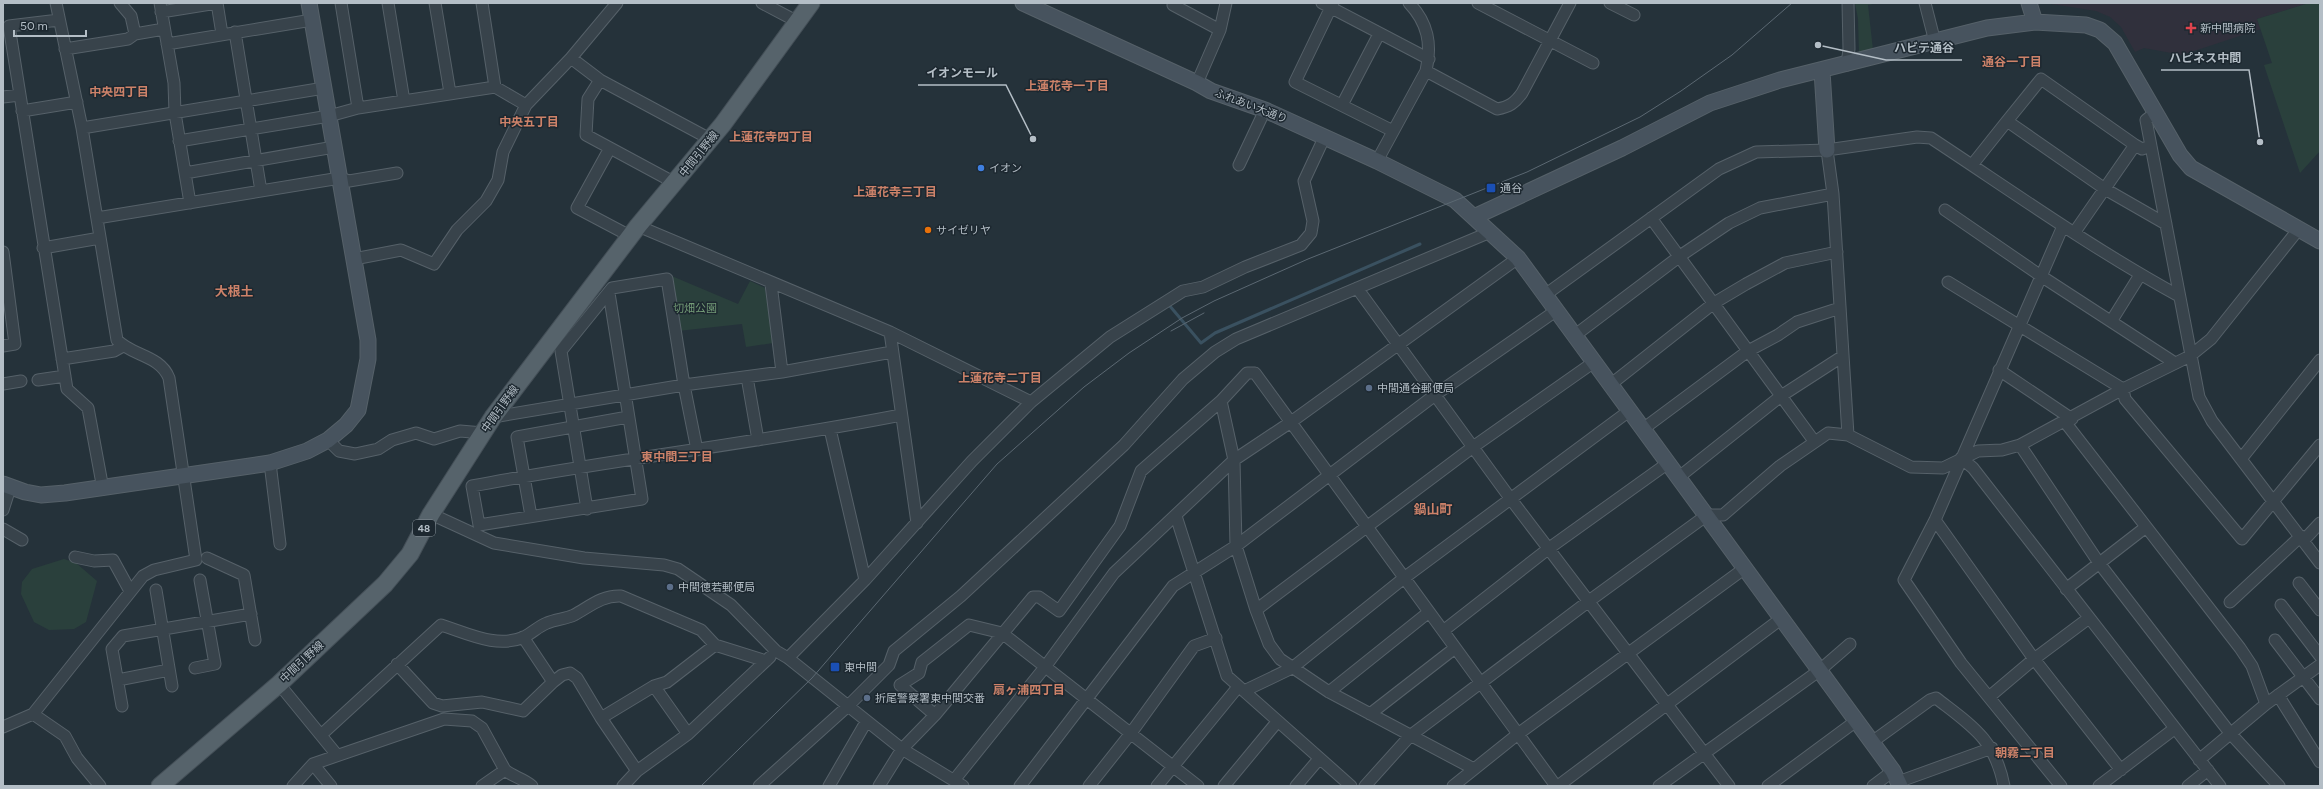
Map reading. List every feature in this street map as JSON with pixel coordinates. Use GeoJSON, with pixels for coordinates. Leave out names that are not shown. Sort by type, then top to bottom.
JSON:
{"type":"FeatureCollection","features":[{"type":"Feature","properties":{"kind":"main road","name":"中間引野線"},"geometry":{"type":"LineString","coordinates":[[160,786],[279,684],[385,584],[410,554],[431,514],[494,417],[634,231],[710,139],[800,20],[811,3]]}},
{"type":"Feature","properties":{"kind":"street"},"geometry":{"type":"LineString","coordinates":[[3,727],[33,714],[143,576],[154,570],[196,560],[171,388],[166,371],[159,364],[122,346],[117,340],[82,128],[56,3]]}},
{"type":"Feature","properties":{"kind":"street"},"geometry":{"type":"LineString","coordinates":[[120,3],[131,16],[135,34]]}},
{"type":"Feature","properties":{"kind":"street"},"geometry":{"type":"LineString","coordinates":[[190,203],[175,113],[174,83],[160,8],[217,3],[222,34]]}},
{"type":"Feature","properties":{"kind":"street"},"geometry":{"type":"LineString","coordinates":[[3,510],[7,486],[41,495],[103,489],[270,463],[307,451],[328,440],[346,425],[358,410],[368,359],[365,319],[309,3]]}},
{"type":"Feature","properties":{"kind":"street"},"geometry":{"type":"LineString","coordinates":[[341,3],[358,108]]}},
{"type":"Feature","properties":{"kind":"street"},"geometry":{"type":"LineString","coordinates":[[388,3],[404,101]]}},
{"type":"Feature","properties":{"kind":"street"},"geometry":{"type":"LineString","coordinates":[[435,3],[450,93]]}},
{"type":"Feature","properties":{"kind":"street"},"geometry":{"type":"LineString","coordinates":[[482,3],[496,87]]}},
{"type":"Feature","properties":{"kind":"street"},"geometry":{"type":"LineString","coordinates":[[354,259],[401,250],[434,264],[448,242],[486,201],[495,186],[498,180],[503,152],[526,105],[571,58],[617,3]]}},
{"type":"Feature","properties":{"kind":"street"},"geometry":{"type":"LineString","coordinates":[[762,3],[800,20]]}},
{"type":"Feature","properties":{"kind":"street","name":"ふれあい大通り"},"geometry":{"type":"LineString","coordinates":[[1023,3],[1197,83],[1211,91],[1265,110],[1377,161],[1455,200],[1474,217],[1488,233],[1518,258],[1820,670],[1872,742],[1897,780]]}},
{"type":"Feature","properties":{"kind":"street"},"geometry":{"type":"LineString","coordinates":[[1174,3],[1173,5],[1220,30]]}},
{"type":"Feature","properties":{"kind":"street"},"geometry":{"type":"LineString","coordinates":[[1197,83],[1220,30],[1226,3]]}},
{"type":"Feature","properties":{"kind":"street"},"geometry":{"type":"LineString","coordinates":[[1377,161],[1426,71],[1429,60],[1424,22],[1409,3]]}},
{"type":"Feature","properties":{"kind":"street"},"geometry":{"type":"LineString","coordinates":[[1478,3],[1593,63]]}},
{"type":"Feature","properties":{"kind":"street"},"geometry":{"type":"LineString","coordinates":[[1426,71],[1497,109],[1506,108],[1515,102],[1522,93],[1570,3]]}},
{"type":"Feature","properties":{"kind":"street"},"geometry":{"type":"LineString","coordinates":[[1610,3],[1634,15]]}},
{"type":"Feature","properties":{"kind":"street"},"geometry":{"type":"LineString","coordinates":[[1847,65],[1849,49],[1848,3]]}},
{"type":"Feature","properties":{"kind":"street"},"geometry":{"type":"LineString","coordinates":[[1926,3],[1936,42]]}},
{"type":"Feature","properties":{"kind":"street"},"geometry":{"type":"LineString","coordinates":[[2029,3],[2035,22]]}},
{"type":"Feature","properties":{"kind":"street"},"geometry":{"type":"LineString","coordinates":[[1393,131],[1295,82],[1329,5],[1379,34],[1429,60]]}},
{"type":"Feature","properties":{"kind":"street"},"geometry":{"type":"LineString","coordinates":[[59,20],[9,26],[43,248],[67,389],[88,408],[103,489]]}},
{"type":"Feature","properties":{"kind":"street"},"geometry":{"type":"LineString","coordinates":[[167,44],[312,20]]}},
{"type":"Feature","properties":{"kind":"street"},"geometry":{"type":"LineString","coordinates":[[1474,217],[1622,148],[1710,103],[1755,87],[1847,65],[1987,28],[2035,22],[2086,25],[2100,30],[2115,43],[2180,155],[2192,168],[2298,230],[2320,241]]}},
{"type":"Feature","properties":{"kind":"street"},"geometry":{"type":"LineString","coordinates":[[65,49],[128,39],[135,34],[164,29]]}},
{"type":"Feature","properties":{"kind":"street"},"geometry":{"type":"LineString","coordinates":[[235,32],[261,191]]}},
{"type":"Feature","properties":{"kind":"street"},"geometry":{"type":"LineString","coordinates":[[1342,105],[1379,34]]}},
{"type":"Feature","properties":{"kind":"street"},"geometry":{"type":"LineString","coordinates":[[571,58],[600,80],[710,139]]}},
{"type":"Feature","properties":{"kind":"street"},"geometry":{"type":"LineString","coordinates":[[1822,71],[1827,150],[1837,252],[1848,434]]}},
{"type":"Feature","properties":{"kind":"street"},"geometry":{"type":"LineString","coordinates":[[1972,166],[2041,79],[2135,145],[2142,149],[2151,146]]}},
{"type":"Feature","properties":{"kind":"street"},"geometry":{"type":"LineString","coordinates":[[600,80],[588,100],[586,135],[675,183]]}},
{"type":"Feature","properties":{"kind":"street"},"geometry":{"type":"LineString","coordinates":[[179,141],[329,116],[358,108],[496,87],[526,105]]}},
{"type":"Feature","properties":{"kind":"street"},"geometry":{"type":"LineString","coordinates":[[82,128],[324,88]]}},
{"type":"Feature","properties":{"kind":"street"},"geometry":{"type":"LineString","coordinates":[[3,97],[20,95]]}},
{"type":"Feature","properties":{"kind":"street"},"geometry":{"type":"LineString","coordinates":[[22,111],[77,102]]}},
{"type":"Feature","properties":{"kind":"street"},"geometry":{"type":"LineString","coordinates":[[1239,165],[1265,110]]}},
{"type":"Feature","properties":{"kind":"street"},"geometry":{"type":"LineString","coordinates":[[2155,113],[2146,120],[2199,398],[2212,421],[2240,459],[2275,501],[2320,563]]}},
{"type":"Feature","properties":{"kind":"street"},"geometry":{"type":"LineString","coordinates":[[2007,121],[2106,189],[2166,224]]}},
{"type":"Feature","properties":{"kind":"street"},"geometry":{"type":"LineString","coordinates":[[1544,295],[1719,169],[1739,158],[1756,152],[1827,150],[1917,137],[1931,138],[2063,226],[2140,274],[2179,296]]}},
{"type":"Feature","properties":{"kind":"street"},"geometry":{"type":"LineString","coordinates":[[788,658],[865,580],[972,461],[1031,402],[1110,337],[1183,291],[1203,287],[1245,267],[1301,245],[1311,233],[1313,221],[1304,180],[1324,138]]}},
{"type":"Feature","properties":{"kind":"street"},"geometry":{"type":"LineString","coordinates":[[2074,233],[2106,189],[2135,145]]}},
{"type":"Feature","properties":{"kind":"street"},"geometry":{"type":"LineString","coordinates":[[185,173],[334,147]]}},
{"type":"Feature","properties":{"kind":"street"},"geometry":{"type":"LineString","coordinates":[[610,148],[577,208],[890,332],[1031,402]]}},
{"type":"Feature","properties":{"kind":"street"},"geometry":{"type":"LineString","coordinates":[[97,218],[340,178],[349,181],[397,173]]}},
{"type":"Feature","properties":{"kind":"street"},"geometry":{"type":"LineString","coordinates":[[1574,336],[1680,256],[1730,223],[1760,208],[1832,194]]}},
{"type":"Feature","properties":{"kind":"street"},"geometry":{"type":"LineString","coordinates":[[1944,210],[2041,276],[2112,320],[2175,363]]}},
{"type":"Feature","properties":{"kind":"street"},"geometry":{"type":"LineString","coordinates":[[1651,218],[1814,441]]}},
{"type":"Feature","properties":{"kind":"street"},"geometry":{"type":"LineString","coordinates":[[2061,786],[1962,663],[1904,580],[1935,520],[2019,324],[2063,226]]}},
{"type":"Feature","properties":{"kind":"street"},"geometry":{"type":"LineString","coordinates":[[1364,786],[1410,736],[1589,601],[1707,515],[1723,515],[1780,466],[1814,441],[1828,433],[1848,434],[1911,468],[1942,468],[1978,451],[2002,450],[2020,445],[2123,389],[2190,356],[2211,339],[2298,230]]}},
{"type":"Feature","properties":{"kind":"street"},"geometry":{"type":"LineString","coordinates":[[759,786],[848,706],[889,665],[894,651],[961,596],[1124,445],[1183,379],[1215,352],[1236,339],[1488,233]]}},
{"type":"Feature","properties":{"kind":"street"},"geometry":{"type":"LineString","coordinates":[[43,248],[100,238]]}},
{"type":"Feature","properties":{"kind":"street"},"geometry":{"type":"LineString","coordinates":[[3,252],[15,344],[3,346]]}},
{"type":"Feature","properties":{"kind":"street"},"geometry":{"type":"LineString","coordinates":[[1610,385],[1714,303],[1785,262],[1837,252]]}},
{"type":"Feature","properties":{"kind":"street"},"geometry":{"type":"LineString","coordinates":[[431,514],[494,543],[584,558],[664,565],[678,569],[731,605],[776,651],[788,658],[866,722],[902,749],[959,782],[1114,573],[1234,460],[1291,422],[1397,343],[1518,258]]}},
{"type":"Feature","properties":{"kind":"street"},"geometry":{"type":"LineString","coordinates":[[2112,320],[2140,274]]}},
{"type":"Feature","properties":{"kind":"street"},"geometry":{"type":"LineString","coordinates":[[587,509],[572,426],[561,351],[612,288],[667,279],[684,384],[697,450]]}},
{"type":"Feature","properties":{"kind":"street"},"geometry":{"type":"LineString","coordinates":[[1948,282],[2019,324],[2123,389],[2125,399],[2242,539],[2320,445]]}},
{"type":"Feature","properties":{"kind":"street"},"geometry":{"type":"LineString","coordinates":[[771,284],[782,372]]}},
{"type":"Feature","properties":{"kind":"street"},"geometry":{"type":"LineString","coordinates":[[1357,288],[1548,549],[1729,786]]}},
{"type":"Feature","properties":{"kind":"street"},"geometry":{"type":"LineString","coordinates":[[609,293],[634,459],[642,499],[587,509],[531,516],[479,525],[472,486],[579,467],[634,459],[697,450],[830,429],[901,415]]}},
{"type":"Feature","properties":{"kind":"street"},"geometry":{"type":"LineString","coordinates":[[1643,429],[1748,351],[1778,335],[1797,322],[1840,308]]}},
{"type":"Feature","properties":{"kind":"street"},"geometry":{"type":"LineString","coordinates":[[1020,786],[1088,700],[1173,586],[1195,574],[1236,546],[1328,474],[1435,395],[1557,310]]}},
{"type":"Feature","properties":{"kind":"street"},"geometry":{"type":"LineString","coordinates":[[890,332],[917,523]]}},
{"type":"Feature","properties":{"kind":"street"},"geometry":{"type":"LineString","coordinates":[[62,359],[114,350],[122,346]]}},
{"type":"Feature","properties":{"kind":"street"},"geometry":{"type":"LineString","coordinates":[[494,417],[684,384],[782,372],[892,352]]}},
{"type":"Feature","properties":{"kind":"street"},"geometry":{"type":"LineString","coordinates":[[1679,477],[1781,396],[1843,356]]}},
{"type":"Feature","properties":{"kind":"street"},"geometry":{"type":"LineString","coordinates":[[2240,459],[2320,360]]}},
{"type":"Feature","properties":{"kind":"street"},"geometry":{"type":"LineString","coordinates":[[1256,610],[1473,447],[1594,362]]}},
{"type":"Feature","properties":{"kind":"street"},"geometry":{"type":"LineString","coordinates":[[1999,370],[2068,420],[2146,527],[2244,654],[2252,666],[2266,704]]}},
{"type":"Feature","properties":{"kind":"street"},"geometry":{"type":"LineString","coordinates":[[879,786],[902,749],[935,715],[1033,597],[1039,597],[1059,610],[1120,526],[1141,471],[1221,401],[1247,373],[1255,373],[1480,684],[1557,786],[1782,618]]}},
{"type":"Feature","properties":{"kind":"street"},"geometry":{"type":"LineString","coordinates":[[38,380],[65,376]]}},
{"type":"Feature","properties":{"kind":"street"},"geometry":{"type":"LineString","coordinates":[[747,377],[758,440]]}},
{"type":"Feature","properties":{"kind":"street"},"geometry":{"type":"LineString","coordinates":[[3,384],[21,381]]}},
{"type":"Feature","properties":{"kind":"street"},"geometry":{"type":"LineString","coordinates":[[1221,401],[1234,460],[1236,546],[1256,610],[1269,644],[1280,659],[1329,692],[1474,769]]}},
{"type":"Feature","properties":{"kind":"street"},"geometry":{"type":"LineString","coordinates":[[1157,786],[1241,689],[1292,668],[1404,578],[1510,498],[1630,411]]}},
{"type":"Feature","properties":{"kind":"street"},"geometry":{"type":"LineString","coordinates":[[531,516],[517,437],[628,417]]}},
{"type":"Feature","properties":{"kind":"street"},"geometry":{"type":"LineString","coordinates":[[830,429],[865,580]]}},
{"type":"Feature","properties":{"kind":"street"},"geometry":{"type":"LineString","coordinates":[[328,440],[339,451],[355,454],[378,449],[392,440],[416,433],[434,439],[460,431],[483,433]]}},
{"type":"Feature","properties":{"kind":"street"},"geometry":{"type":"LineString","coordinates":[[2020,445],[2099,563],[2230,733],[2279,786]]}},
{"type":"Feature","properties":{"kind":"street"},"geometry":{"type":"LineString","coordinates":[[1961,458],[1973,468],[2174,729],[2220,786]]}},
{"type":"Feature","properties":{"kind":"street"},"geometry":{"type":"LineString","coordinates":[[270,463],[280,544]]}},
{"type":"Feature","properties":{"kind":"street"},"geometry":{"type":"LineString","coordinates":[[1443,631],[1548,549],[1668,463]]}},
{"type":"Feature","properties":{"kind":"street"},"geometry":{"type":"LineString","coordinates":[[1176,516],[1227,676],[1318,759],[1351,786]]}},
{"type":"Feature","properties":{"kind":"street"},"geometry":{"type":"LineString","coordinates":[[1935,520],[2034,660],[2121,770]]}},
{"type":"Feature","properties":{"kind":"street"},"geometry":{"type":"LineString","coordinates":[[2230,602],[2320,523]]}},
{"type":"Feature","properties":{"kind":"street"},"geometry":{"type":"LineString","coordinates":[[2066,589],[2146,527]]}},
{"type":"Feature","properties":{"kind":"street"},"geometry":{"type":"LineString","coordinates":[[3,529],[22,540]]}},
{"type":"Feature","properties":{"kind":"street"},"geometry":{"type":"LineString","coordinates":[[75,557],[94,561],[113,560],[130,591]]}},
{"type":"Feature","properties":{"kind":"street"},"geometry":{"type":"LineString","coordinates":[[207,558],[244,575],[255,640]]}},
{"type":"Feature","properties":{"kind":"street"},"geometry":{"type":"LineString","coordinates":[[1453,786],[1518,734],[1745,568]]}},
{"type":"Feature","properties":{"kind":"street"},"geometry":{"type":"LineString","coordinates":[[195,668],[215,664],[200,580]]}},
{"type":"Feature","properties":{"kind":"street"},"geometry":{"type":"LineString","coordinates":[[2299,583],[2320,610]]}},
{"type":"Feature","properties":{"kind":"street"},"geometry":{"type":"LineString","coordinates":[[156,590],[172,686]]}},
{"type":"Feature","properties":{"kind":"street"},"geometry":{"type":"LineString","coordinates":[[321,735],[441,625],[494,642],[508,642],[523,637],[547,623],[572,616],[602,599],[612,596],[621,596],[701,630],[715,645],[766,661]]}},
{"type":"Feature","properties":{"kind":"street"},"geometry":{"type":"LineString","coordinates":[[2282,605],[2320,656]]}},
{"type":"Feature","properties":{"kind":"street"},"geometry":{"type":"LineString","coordinates":[[1329,692],[1429,612]]}},
{"type":"Feature","properties":{"kind":"street"},"geometry":{"type":"LineString","coordinates":[[122,706],[112,649],[123,636],[251,614]]}},
{"type":"Feature","properties":{"kind":"street"},"geometry":{"type":"LineString","coordinates":[[1990,697],[2034,660],[2089,618]]}},
{"type":"Feature","properties":{"kind":"street"},"geometry":{"type":"LineString","coordinates":[[935,715],[900,686],[919,673],[922,662],[969,624],[1002,633],[1198,786]]}},
{"type":"Feature","properties":{"kind":"street"},"geometry":{"type":"LineString","coordinates":[[523,637],[554,682]]}},
{"type":"Feature","properties":{"kind":"street"},"geometry":{"type":"LineString","coordinates":[[1088,786],[1131,733],[1194,646],[1216,638]]}},
{"type":"Feature","properties":{"kind":"street"},"geometry":{"type":"LineString","coordinates":[[2274,640],[2320,699]]}},
{"type":"Feature","properties":{"kind":"street"},"geometry":{"type":"LineString","coordinates":[[1659,786],[1820,670],[1850,644]]}},
{"type":"Feature","properties":{"kind":"street"},"geometry":{"type":"LineString","coordinates":[[600,718],[654,686],[667,682],[715,645]]}},
{"type":"Feature","properties":{"kind":"street"},"geometry":{"type":"LineString","coordinates":[[1370,714],[1455,648]]}},
{"type":"Feature","properties":{"kind":"street"},"geometry":{"type":"LineString","coordinates":[[623,786],[637,771],[688,734],[776,651]]}},
{"type":"Feature","properties":{"kind":"street"},"geometry":{"type":"LineString","coordinates":[[397,664],[433,703],[442,706],[482,702],[523,711],[562,675],[570,673],[577,678],[600,718],[637,771]]}},
{"type":"Feature","properties":{"kind":"street"},"geometry":{"type":"LineString","coordinates":[[2199,760],[2266,704],[2320,665]]}},
{"type":"Feature","properties":{"kind":"street"},"geometry":{"type":"LineString","coordinates":[[118,680],[169,670]]}},
{"type":"Feature","properties":{"kind":"street"},"geometry":{"type":"LineString","coordinates":[[279,684],[336,755]]}},
{"type":"Feature","properties":{"kind":"street"},"geometry":{"type":"LineString","coordinates":[[654,686],[688,734]]}},
{"type":"Feature","properties":{"kind":"street"},"geometry":{"type":"LineString","coordinates":[[2278,695],[2320,762]]}},
{"type":"Feature","properties":{"kind":"street"},"geometry":{"type":"LineString","coordinates":[[1872,742],[1930,700],[1936,698],[1978,731],[1992,748],[2004,786]]}},
{"type":"Feature","properties":{"kind":"street"},"geometry":{"type":"LineString","coordinates":[[442,706],[444,719]]}},
{"type":"Feature","properties":{"kind":"street"},"geometry":{"type":"LineString","coordinates":[[33,714],[65,736],[77,758],[100,786]]}},
{"type":"Feature","properties":{"kind":"street"},"geometry":{"type":"LineString","coordinates":[[293,786],[313,764],[444,719],[472,721],[482,728],[505,770],[510,775],[518,776],[532,786]]}},
{"type":"Feature","properties":{"kind":"street"},"geometry":{"type":"LineString","coordinates":[[1768,786],[1856,721]]}},
{"type":"Feature","properties":{"kind":"street"},"geometry":{"type":"LineString","coordinates":[[830,786],[866,722]]}},
{"type":"Feature","properties":{"kind":"street"},"geometry":{"type":"LineString","coordinates":[[1224,786],[1277,722]]}},
{"type":"Feature","properties":{"kind":"street"},"geometry":{"type":"LineString","coordinates":[[2099,786],[2174,729]]}},
{"type":"Feature","properties":{"kind":"street"},"geometry":{"type":"LineString","coordinates":[[1873,786],[1897,780],[1992,748]]}},
{"type":"Feature","properties":{"kind":"street"},"geometry":{"type":"LineString","coordinates":[[1296,786],[1318,759]]}},
{"type":"Feature","properties":{"kind":"street"},"geometry":{"type":"LineString","coordinates":[[313,764],[331,786]]}},
{"type":"Feature","properties":{"kind":"street"},"geometry":{"type":"LineString","coordinates":[[482,786],[505,770]]}},
{"type":"Feature","properties":{"kind":"street"},"geometry":{"type":"LineString","coordinates":[[2188,786],[2208,770]]}},
{"type":"Feature","properties":{"kind":"shaded area","name":"新中間病院"},"geometry":{"type":"Polygon","coordinates":[[[2045,3],[2309,3],[2257,19],[2261,29],[2182,55],[2144,48],[2135,52],[2121,27],[2110,17],[2096,11],[2045,3]]]}},
{"type":"Feature","properties":{"kind":"green space"},"geometry":{"type":"Polygon","coordinates":[[[1855,3],[1878,3],[1868,5],[1873,50],[1859,53],[1858,19],[1855,3]]]}},
{"type":"Feature","properties":{"kind":"green space"},"geometry":{"type":"Polygon","coordinates":[[[2309,3],[2320,3],[2320,151],[2300,173],[2264,65],[2272,63],[2257,19],[2309,3]]]}},
{"type":"Feature","properties":{"kind":"green space","name":"切畑公園"},"geometry":{"type":"Polygon","coordinates":[[[667,274],[738,304],[750,281],[765,288],[773,343],[746,347],[742,324],[678,331],[667,274]]]}},
{"type":"Feature","properties":{"kind":"green space"},"geometry":{"type":"Polygon","coordinates":[[[64,559],[76,563],[97,581],[86,622],[74,629],[49,630],[34,622],[21,594],[22,582],[32,569],[64,559]]]}},
{"type":"Feature","properties":{"kind":"waterway"},"geometry":{"type":"LineString","coordinates":[[1169,305],[1201,343],[1215,333],[1420,244]]}},
{"type":"Feature","properties":{"kind":"tram line"},"geometry":{"type":"LineString","coordinates":[[701,786],[812,678],[997,464],[1084,387],[1129,353],[1182,318],[1214,301],[1308,259],[1527,172],[1640,117],[1681,91],[1732,55],[1792,3]]}},
{"type":"Feature","properties":{"kind":"tram line"},"geometry":{"type":"LineString","coordinates":[[1171,331],[1204,313]]}},
{"type":"Feature","properties":{"kind":"place","name":"新中間病院"},"geometry":{"type":"Point","coordinates":[2191,28]}},
{"type":"Feature","properties":{"kind":"place","name":"ハビテ通谷"},"geometry":{"type":"Point","coordinates":[1818,45]}},
{"type":"Feature","properties":{"kind":"place","name":"イオンモール"},"geometry":{"type":"Point","coordinates":[1033,139]}},
{"type":"Feature","properties":{"kind":"place","name":"ハピネス中間"},"geometry":{"type":"Point","coordinates":[2260,142]}},
{"type":"Feature","properties":{"kind":"place","name":"イオン"},"geometry":{"type":"Point","coordinates":[981,168]}},
{"type":"Feature","properties":{"kind":"place","name":"通谷"},"geometry":{"type":"Point","coordinates":[1491,188]}},
{"type":"Feature","properties":{"kind":"place","name":"サイゼリヤ"},"geometry":{"type":"Point","coordinates":[928,230]}},
{"type":"Feature","properties":{"kind":"place","name":"中間通谷郵便局"},"geometry":{"type":"Point","coordinates":[1369,388]}},
{"type":"Feature","properties":{"kind":"place","name":"中間徳若郵便局"},"geometry":{"type":"Point","coordinates":[670,587]}},
{"type":"Feature","properties":{"kind":"place","name":"東中間"},"geometry":{"type":"Point","coordinates":[835,667]}},
{"type":"Feature","properties":{"kind":"place","name":"折尾警察署東中間交番"},"geometry":{"type":"Point","coordinates":[867,698]}},
{"type":"Feature","properties":{"kind":"district","name":"通谷一丁目"},"geometry":{"type":"Point","coordinates":[2012,62]}},
{"type":"Feature","properties":{"kind":"district","name":"上蓮花寺一丁目"},"geometry":{"type":"Point","coordinates":[1067,86]}},
{"type":"Feature","properties":{"kind":"district","name":"中央四丁目"},"geometry":{"type":"Point","coordinates":[119,92]}},
{"type":"Feature","properties":{"kind":"district","name":"中央五丁目"},"geometry":{"type":"Point","coordinates":[529,122]}},
{"type":"Feature","properties":{"kind":"district","name":"上蓮花寺四丁目"},"geometry":{"type":"Point","coordinates":[771,137]}},
{"type":"Feature","properties":{"kind":"district","name":"上蓮花寺三丁目"},"geometry":{"type":"Point","coordinates":[895,192]}},
{"type":"Feature","properties":{"kind":"district","name":"大根土"},"geometry":{"type":"Point","coordinates":[234,291]}},
{"type":"Feature","properties":{"kind":"district","name":"上蓮花寺二丁目"},"geometry":{"type":"Point","coordinates":[1000,378]}},
{"type":"Feature","properties":{"kind":"district","name":"東中間三丁目"},"geometry":{"type":"Point","coordinates":[677,457]}},
{"type":"Feature","properties":{"kind":"district","name":"鍋山町"},"geometry":{"type":"Point","coordinates":[1433,509]}},
{"type":"Feature","properties":{"kind":"district","name":"扇ヶ浦四丁目"},"geometry":{"type":"Point","coordinates":[1029,690]}},
{"type":"Feature","properties":{"kind":"district","name":"朝霧二丁目"},"geometry":{"type":"Point","coordinates":[2025,753]}}]}
